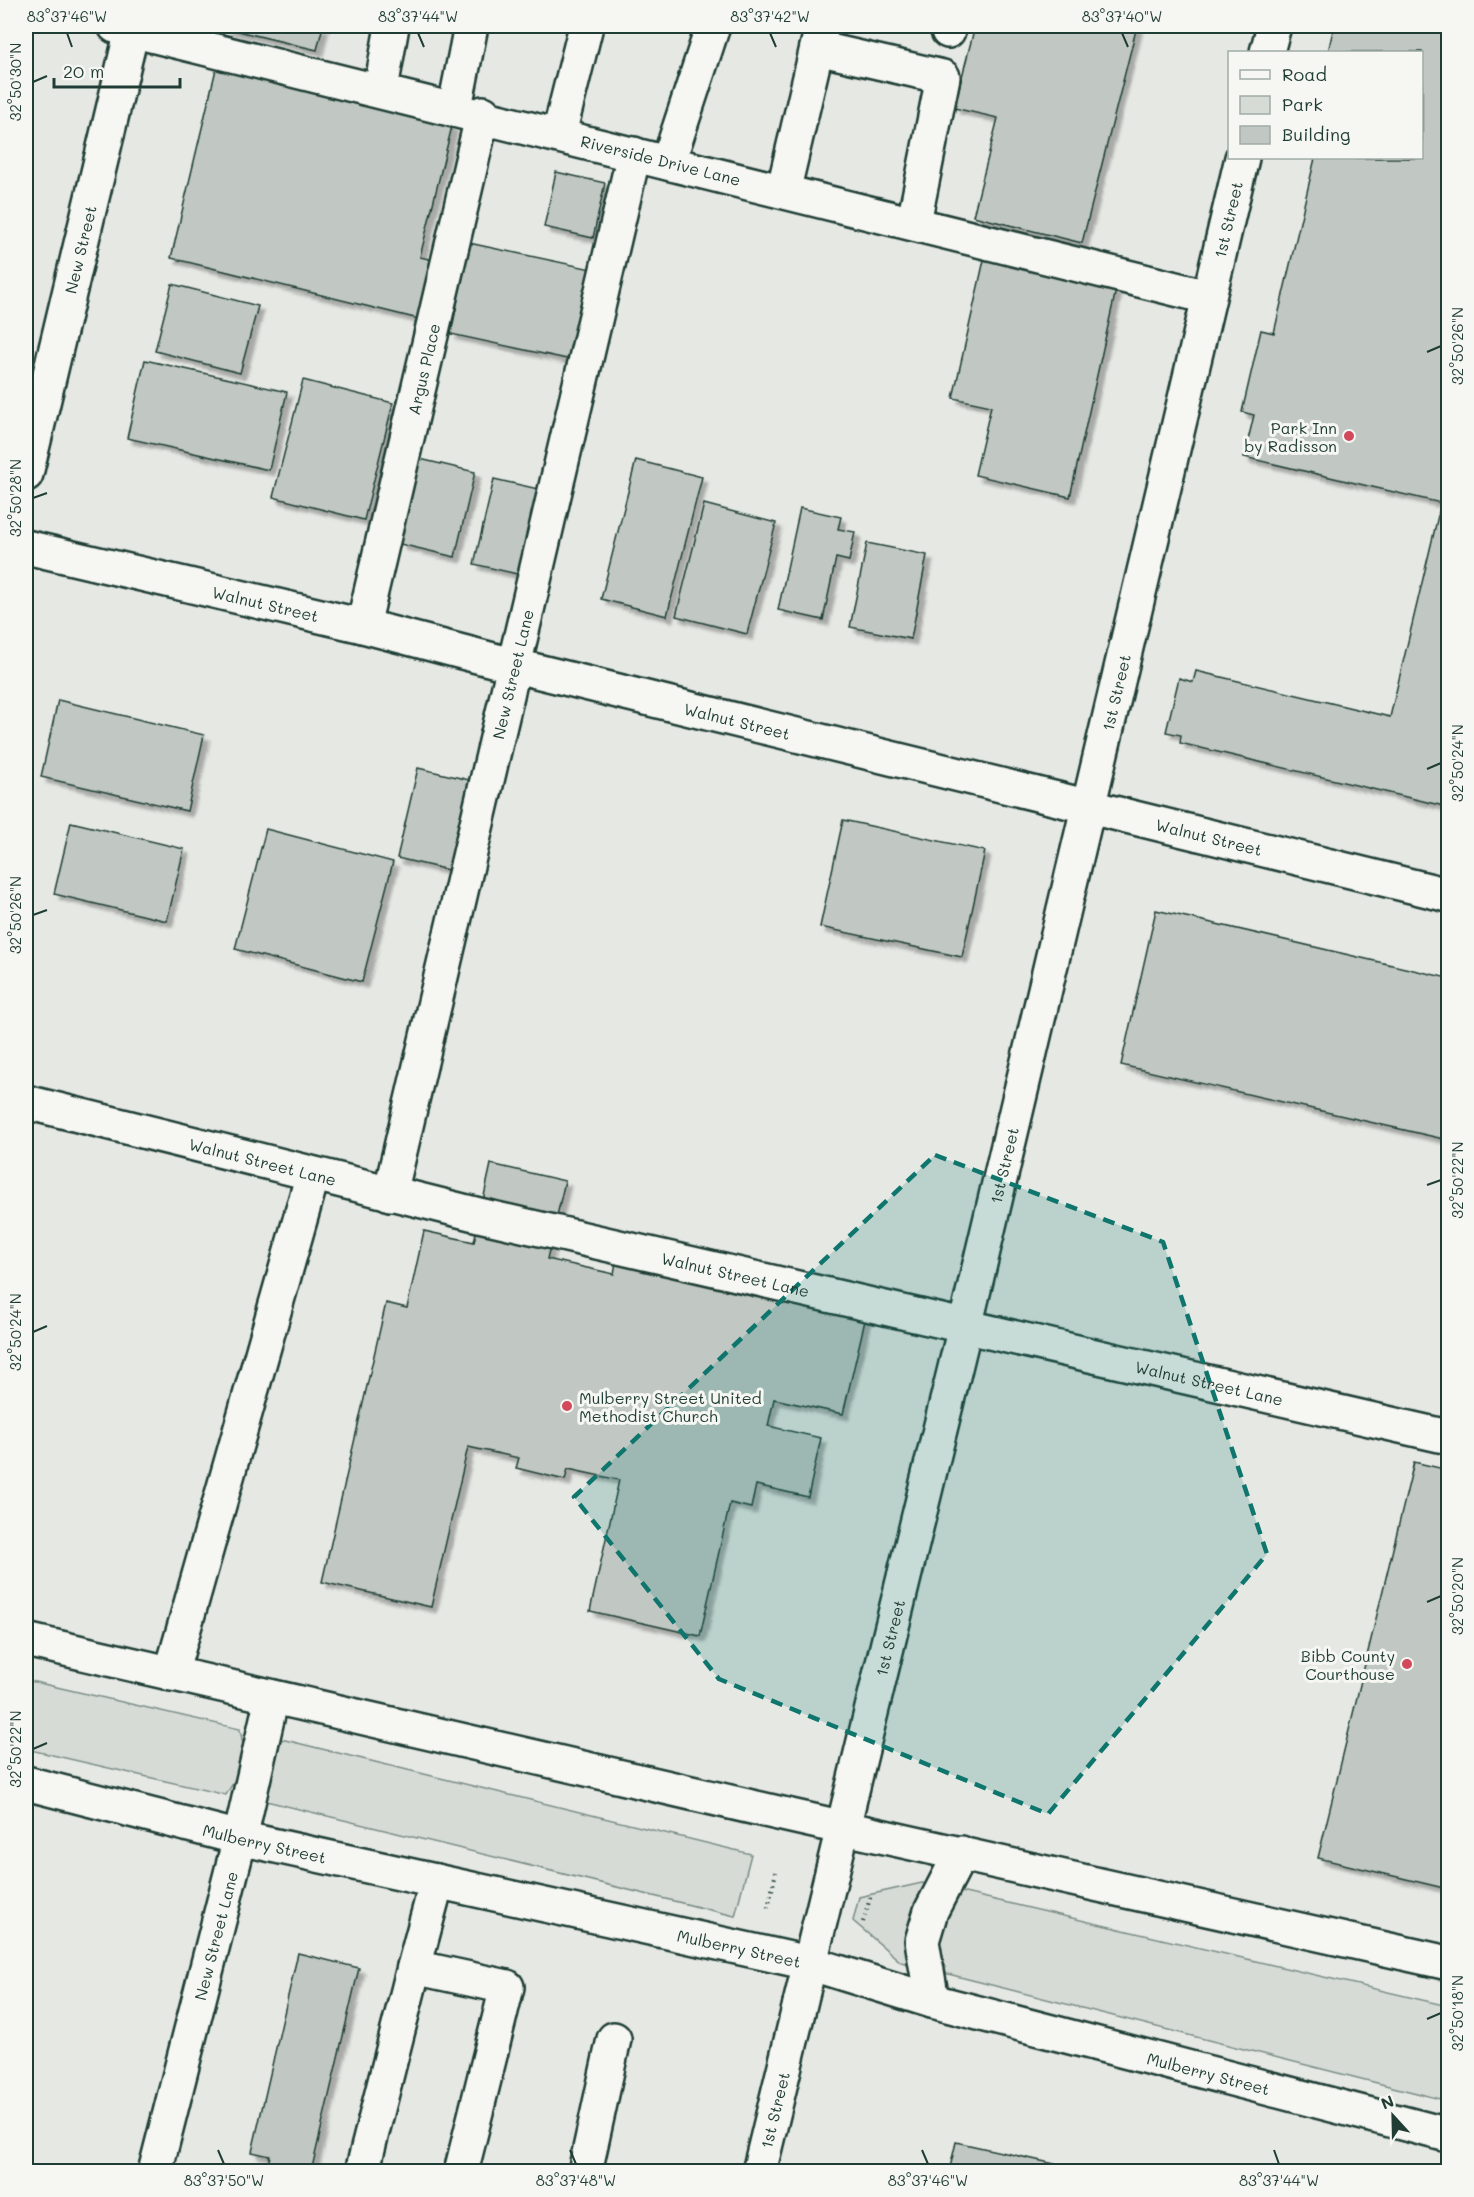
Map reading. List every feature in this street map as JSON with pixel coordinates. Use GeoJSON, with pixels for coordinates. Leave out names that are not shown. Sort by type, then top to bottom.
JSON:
{"type":"FeatureCollection","features":[{"type":"Feature","properties":{"kind":"street"},"geometry":{"type":"LineString","coordinates":[[381,89],[392,26]]}},
{"type":"Feature","properties":{"kind":"street","name":"Argus Place"},"geometry":{"type":"LineString","coordinates":[[363,626],[469,110],[471,26]]}},
{"type":"Feature","properties":{"kind":"street"},"geometry":{"type":"LineString","coordinates":[[559,134],[586,26]]}},
{"type":"Feature","properties":{"kind":"street"},"geometry":{"type":"LineString","coordinates":[[668,163],[713,26]]}},
{"type":"Feature","properties":{"kind":"street"},"geometry":{"type":"LineString","coordinates":[[1267,51],[1274,26]]}},
{"type":"Feature","properties":{"kind":"street","name":"Riverside Drive Lane"},"geometry":{"type":"LineString","coordinates":[[127,27],[469,110],[668,163],[784,188],[1208,297]]}},
{"type":"Feature","properties":{"kind":"street","name":"New Street"},"geometry":{"type":"LineString","coordinates":[[26,474],[127,27]]}},
{"type":"Feature","properties":{"kind":"street"},"geometry":{"type":"LineString","coordinates":[[784,188],[820,37],[944,77],[914,222]]}},
{"type":"Feature","properties":{"kind":"street","name":"New Street Lane"},"geometry":{"type":"LineString","coordinates":[[390,1194],[512,665],[634,154]]}},
{"type":"Feature","properties":{"kind":"street","name":"1st Street"},"geometry":{"type":"LineString","coordinates":[[759,2172],[964,1327],[1242,159]]}},
{"type":"Feature","properties":{"kind":"street","name":"Walnut Street"},"geometry":{"type":"LineString","coordinates":[[26,547],[363,626],[512,665],[1449,895]]}},
{"type":"Feature","properties":{"kind":"street","name":"Walnut Street Lane"},"geometry":{"type":"LineString","coordinates":[[26,1102],[390,1194],[1449,1437]]}},
{"type":"Feature","properties":{"kind":"street"},"geometry":{"type":"LineString","coordinates":[[171,1674],[313,1174]]}},
{"type":"Feature","properties":{"kind":"street"},"geometry":{"type":"LineString","coordinates":[[26,1640],[841,1827],[1449,1963]]}},
{"type":"Feature","properties":{"kind":"street","name":"New Street Lane"},"geometry":{"type":"LineString","coordinates":[[154,2172],[240,1838],[272,1697]]}},
{"type":"Feature","properties":{"kind":"street","name":"Mulberry Street"},"geometry":{"type":"LineString","coordinates":[[26,1783],[240,1838],[809,1963],[932,2001],[1449,2135]]}},
{"type":"Feature","properties":{"kind":"street"},"geometry":{"type":"LineString","coordinates":[[932,2001],[922,1941],[931,1911],[961,1853]]}},
{"type":"Feature","properties":{"kind":"street"},"geometry":{"type":"LineString","coordinates":[[362,2172],[437,1881]]}},
{"type":"Feature","properties":{"kind":"street"},"geometry":{"type":"LineString","coordinates":[[414,1967],[507,1987],[461,2172]]}},
{"type":"Feature","properties":{"kind":"street"},"geometry":{"type":"LineString","coordinates":[[585,2172],[614,2039]]}},
{"type":"Feature","properties":{"kind":"path"},"geometry":{"type":"LineString","coordinates":[[768,1908],[776,1872]]}},
{"type":"Feature","properties":{"kind":"path"},"geometry":{"type":"LineString","coordinates":[[861,1928],[871,1895]]}},
{"type":"Feature","properties":{"kind":"highlighted area"},"geometry":{"type":"Polygon","coordinates":[[[935,1155],[1163,1242],[1267,1554],[1048,1814],[719,1679],[574,1497],[935,1155]]]}},
{"type":"Feature","properties":{"kind":"shaded area"},"geometry":{"type":"Polygon","coordinates":[[[26,26],[1448,26],[1448,2171],[26,2171],[26,26]]]}},
{"type":"Feature","properties":{"kind":"green space"},"geometry":{"type":"Polygon","coordinates":[[[26,1680],[240,1729],[246,1760],[226,1795],[26,1749],[26,1680]]]}},
{"type":"Feature","properties":{"kind":"green space"},"geometry":{"type":"Polygon","coordinates":[[[281,1739],[751,1854],[735,1916],[266,1801],[281,1739]]]}},
{"type":"Feature","properties":{"kind":"green space"},"geometry":{"type":"Polygon","coordinates":[[[922,1883],[1448,2006],[1448,2101],[901,1962],[853,1921],[859,1897],[922,1883]]]}},
{"type":"Feature","properties":{"kind":"building"},"geometry":{"type":"Polygon","coordinates":[[[225,26],[323,26],[317,50],[225,28],[225,26]]]}},
{"type":"Feature","properties":{"kind":"building"},"geometry":{"type":"Polygon","coordinates":[[[975,26],[1137,26],[1082,243],[973,216],[998,118],[954,108],[975,26]]]}},
{"type":"Feature","properties":{"kind":"building","name":"Park Inn by Radisson"},"geometry":{"type":"Polygon","coordinates":[[[1334,26],[1448,26],[1448,807],[1180,743],[1181,735],[1166,732],[1179,678],[1193,682],[1196,671],[1390,717],[1441,503],[1244,457],[1254,415],[1242,412],[1261,330],[1274,333],[1315,159],[1423,159],[1423,51],[1328,51],[1334,26]]]}},
{"type":"Feature","properties":{"kind":"building"},"geometry":{"type":"Polygon","coordinates":[[[216,69],[452,126],[420,257],[433,260],[419,319],[171,258],[216,69]]]}},
{"type":"Feature","properties":{"kind":"building"},"geometry":{"type":"Polygon","coordinates":[[[556,172],[605,183],[593,238],[544,227],[556,172]]]}},
{"type":"Feature","properties":{"kind":"building"},"geometry":{"type":"Polygon","coordinates":[[[469,243],[601,271],[581,362],[451,334],[469,243]]]}},
{"type":"Feature","properties":{"kind":"building"},"geometry":{"type":"Polygon","coordinates":[[[984,260],[1116,290],[1070,497],[975,475],[991,406],[953,398],[984,260]]]}},
{"type":"Feature","properties":{"kind":"building"},"geometry":{"type":"Polygon","coordinates":[[[172,284],[258,306],[240,373],[155,351],[172,284]]]}},
{"type":"Feature","properties":{"kind":"building"},"geometry":{"type":"Polygon","coordinates":[[[145,360],[287,392],[269,470],[127,438],[145,360]]]}},
{"type":"Feature","properties":{"kind":"building"},"geometry":{"type":"Polygon","coordinates":[[[303,380],[393,403],[364,520],[273,497],[303,380]]]}},
{"type":"Feature","properties":{"kind":"building"},"geometry":{"type":"Polygon","coordinates":[[[420,459],[475,472],[455,557],[400,544],[420,459]]]}},
{"type":"Feature","properties":{"kind":"building"},"geometry":{"type":"Polygon","coordinates":[[[636,460],[702,477],[667,616],[601,599],[636,460]]]}},
{"type":"Feature","properties":{"kind":"building"},"geometry":{"type":"Polygon","coordinates":[[[494,479],[547,491],[526,576],[474,564],[494,479]]]}},
{"type":"Feature","properties":{"kind":"building"},"geometry":{"type":"Polygon","coordinates":[[[704,504],[776,523],[747,634],[676,616],[704,504]]]}},
{"type":"Feature","properties":{"kind":"building"},"geometry":{"type":"Polygon","coordinates":[[[800,508],[841,517],[838,529],[855,532],[849,561],[836,558],[823,620],[778,610],[800,508]]]}},
{"type":"Feature","properties":{"kind":"building"},"geometry":{"type":"Polygon","coordinates":[[[867,543],[927,555],[911,639],[850,627],[867,543]]]}},
{"type":"Feature","properties":{"kind":"building"},"geometry":{"type":"Polygon","coordinates":[[[58,700],[204,735],[187,811],[41,777],[58,700]]]}},
{"type":"Feature","properties":{"kind":"building"},"geometry":{"type":"Polygon","coordinates":[[[418,768],[478,782],[457,872],[397,858],[418,768]]]}},
{"type":"Feature","properties":{"kind":"building"},"geometry":{"type":"Polygon","coordinates":[[[843,820],[985,851],[962,957],[820,927],[843,820]]]}},
{"type":"Feature","properties":{"kind":"building"},"geometry":{"type":"Polygon","coordinates":[[[71,822],[184,849],[167,921],[54,894],[71,822]]]}},
{"type":"Feature","properties":{"kind":"building"},"geometry":{"type":"Polygon","coordinates":[[[266,829],[393,862],[362,982],[235,949],[266,829]]]}},
{"type":"Feature","properties":{"kind":"building"},"geometry":{"type":"Polygon","coordinates":[[[1156,910],[1448,978],[1448,1140],[1121,1065],[1156,910]]]}},
{"type":"Feature","properties":{"kind":"building","name":"Mulberry Street United Methodist Church"},"geometry":{"type":"Polygon","coordinates":[[[491,1164],[565,1181],[547,1259],[614,1274],[617,1256],[867,1312],[843,1414],[774,1399],[768,1426],[821,1438],[808,1497],[756,1485],[751,1508],[730,1503],[700,1636],[590,1611],[619,1480],[568,1469],[565,1480],[516,1468],[519,1458],[468,1447],[431,1607],[322,1582],[386,1303],[407,1308],[424,1231],[474,1242],[491,1164]]]}},
{"type":"Feature","properties":{"kind":"building","name":"Bibb County Courthouse"},"geometry":{"type":"Polygon","coordinates":[[[1414,1462],[1448,1470],[1448,1889],[1318,1858],[1414,1462]]]}},
{"type":"Feature","properties":{"kind":"building"},"geometry":{"type":"Polygon","coordinates":[[[298,1953],[359,1968],[311,2172],[266,2172],[270,2156],[252,2152],[298,1953]]]}},
{"type":"Feature","properties":{"kind":"building"},"geometry":{"type":"Polygon","coordinates":[[[956,2142],[1064,2166],[1063,2172],[949,2172],[956,2142]]]}},
{"type":"Feature","properties":{"kind":"building"},"geometry":{"type":"Polygon","coordinates":[[[1227,2166],[1258,2172],[1226,2172],[1227,2166]]]}},
{"type":"Feature","properties":{"kind":"place","name":"Park Inn by Radisson"},"geometry":{"type":"Point","coordinates":[1349,436]}},
{"type":"Feature","properties":{"kind":"place","name":"Mulberry Street United Methodist Church"},"geometry":{"type":"Point","coordinates":[567,1406]}},
{"type":"Feature","properties":{"kind":"place","name":"Bibb County Courthouse"},"geometry":{"type":"Point","coordinates":[1407,1664]}}]}
